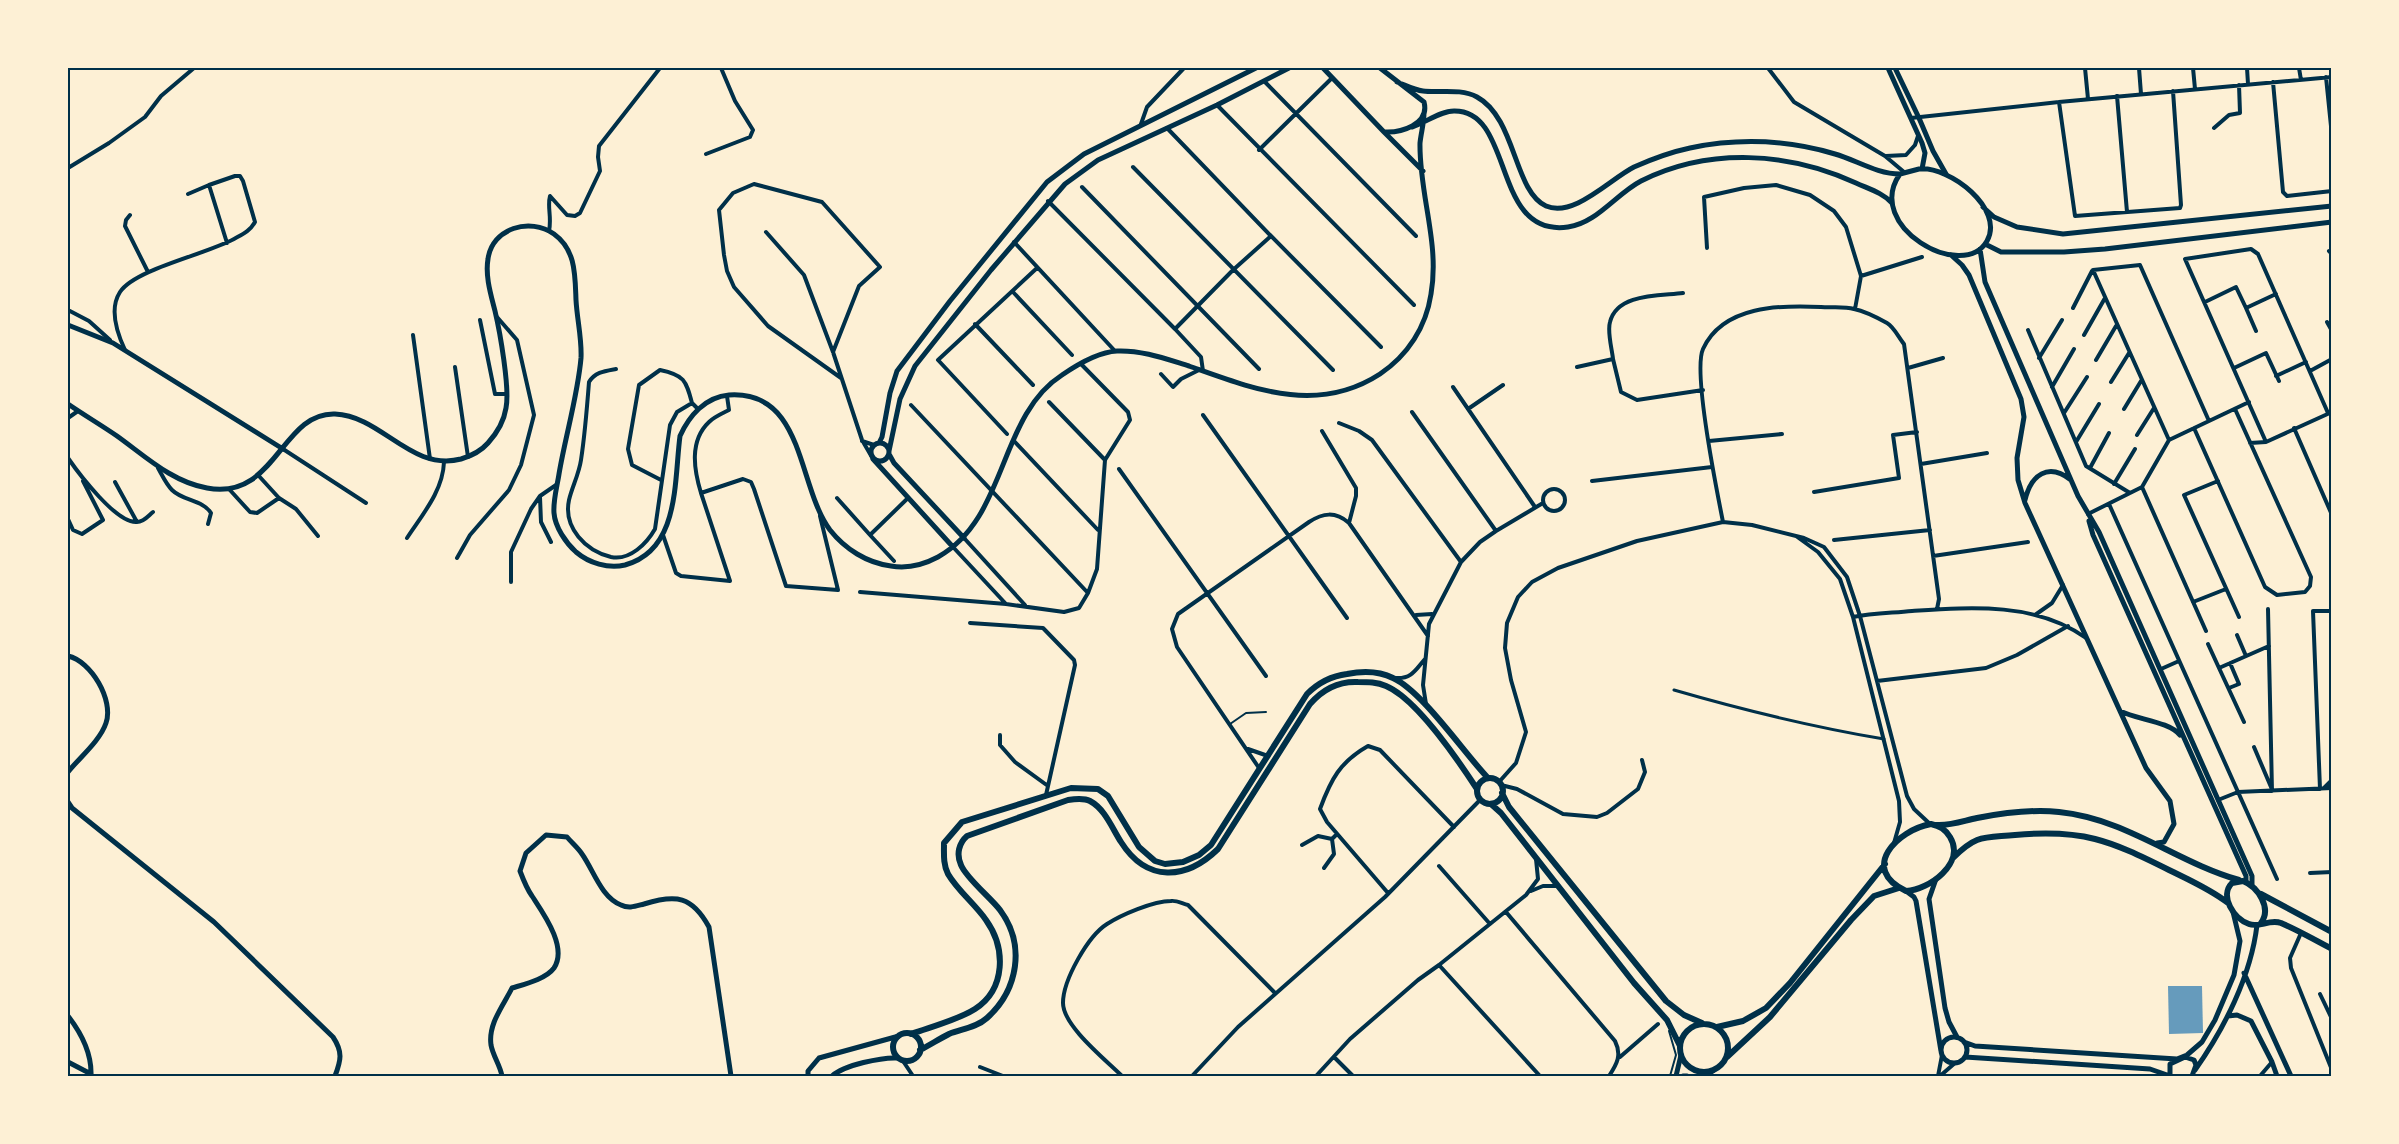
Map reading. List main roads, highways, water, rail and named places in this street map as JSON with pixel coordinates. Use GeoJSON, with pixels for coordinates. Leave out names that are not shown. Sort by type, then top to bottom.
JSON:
{"type":"FeatureCollection","features":[{"type":"Feature","properties":{"kind":"main road"},"geometry":{"type":"LineString","coordinates":[[953,547],[873,459],[871,450],[882,437],[892,382],[897,371],[1047,182],[1084,154],[1256,68]]}},
{"type":"Feature","properties":{"kind":"main road"},"geometry":{"type":"LineString","coordinates":[[873,459],[881,462],[889,453],[900,399],[909,374],[1048,201],[1080,171],[1098,160],[1217,105],[1288,68]]}},
{"type":"Feature","properties":{"kind":"main road"},"geometry":{"type":"LineString","coordinates":[[1323,68],[1423,171]]}},
{"type":"Feature","properties":{"kind":"main road"},"geometry":{"type":"LineString","coordinates":[[68,404],[157,466],[186,483],[220,490],[250,481],[258,475],[283,449],[295,432],[314,417],[337,414],[357,419],[418,455],[430,459],[444,462],[468,457],[487,445],[497,431],[507,407],[487,262],[490,249],[497,239],[516,227],[538,226],[549,231],[564,243],[573,262],[581,356],[557,484],[554,515],[558,528],[575,551],[589,561],[603,565],[623,566],[636,561],[654,549],[668,525],[680,436],[686,423],[710,400],[727,396],[745,396],[758,400],[778,413],[792,435],[820,516],[835,536],[850,550],[882,565],[915,566],[930,561],[964,538],[976,522],[993,490],[1024,419],[1041,394],[1052,381],[1098,356],[1116,351],[1149,355],[1271,392],[1296,396],[1319,396],[1356,388],[1401,358],[1422,323],[1433,284],[1433,245],[1420,143],[1424,124],[1424,102],[1380,68]]}},
{"type":"Feature","properties":{"kind":"main road"},"geometry":{"type":"LineString","coordinates":[[1888,68],[1925,153],[1923,169]]}},
{"type":"Feature","properties":{"kind":"main road"},"geometry":{"type":"LineString","coordinates":[[1895,68],[1946,174]]}},
{"type":"Feature","properties":{"kind":"main road"},"geometry":{"type":"LineString","coordinates":[[1397,82],[1419,91],[1458,92],[1476,96],[1492,109],[1502,124],[1532,195],[1549,207],[1567,207],[1576,203],[1633,168],[1661,156],[1691,148],[1731,142],[1770,142],[1803,146],[1836,154],[1887,173],[1923,169],[1946,174],[1969,188],[1983,207],[1994,217],[2017,227],[2063,234],[2331,206]]}},
{"type":"Feature","properties":{"kind":"main road"},"geometry":{"type":"LineString","coordinates":[[1384,132],[1396,133],[1424,124],[1451,111],[1460,111],[1472,117],[1491,137],[1520,207],[1536,221],[1556,227],[1580,223],[1640,181],[1683,166],[1735,157],[1790,161],[1814,167],[1882,195],[1892,203]]}},
{"type":"Feature","properties":{"kind":"main road"},"geometry":{"type":"LineString","coordinates":[[1412,127],[1424,112]]}},
{"type":"Feature","properties":{"kind":"main road"},"geometry":{"type":"LineString","coordinates":[[1902,173],[1892,188],[1892,203],[1899,223],[1910,235],[1931,248],[1951,255],[1968,255],[1980,249],[1985,244],[1990,231],[1983,207]]}},
{"type":"Feature","properties":{"kind":"main road"},"geometry":{"type":"LineString","coordinates":[[1985,244],[2001,252],[2064,252],[2331,222]]}},
{"type":"Feature","properties":{"kind":"main road"},"geometry":{"type":"LineString","coordinates":[[1980,249],[1985,282],[2072,481],[2099,532],[2161,669],[2184,741],[2252,876],[2249,885]]}},
{"type":"Feature","properties":{"kind":"main road"},"geometry":{"type":"LineString","coordinates":[[1951,255],[1962,265],[1974,287],[2021,399],[2024,417],[2017,458],[2018,480],[2025,503],[2146,768],[2156,785],[2170,801],[2174,812],[2174,824],[2164,842],[2157,843]]}},
{"type":"Feature","properties":{"kind":"main road"},"geometry":{"type":"LineString","coordinates":[[1974,287],[1978,282],[1985,282]]}},
{"type":"Feature","properties":{"kind":"main road"},"geometry":{"type":"LineString","coordinates":[[68,325],[113,343],[283,449]]}},
{"type":"Feature","properties":{"kind":"main road"},"geometry":{"type":"LineString","coordinates":[[876,444],[885,444],[894,463],[964,538]]}},
{"type":"Feature","properties":{"kind":"main road"},"geometry":{"type":"LineString","coordinates":[[2025,503],[2033,480],[2042,474],[2052,470],[2061,472],[2072,481]]}},
{"type":"Feature","properties":{"kind":"main road"},"geometry":{"type":"LineString","coordinates":[[2088,515],[2093,535],[2168,693],[2215,801]]}},
{"type":"Feature","properties":{"kind":"main road"},"geometry":{"type":"LineString","coordinates":[[68,656],[79,658],[92,672],[105,699],[107,713],[106,724],[68,772]]}},
{"type":"Feature","properties":{"kind":"main road"},"geometry":{"type":"LineString","coordinates":[[832,1077],[845,1068],[890,1057],[912,1060],[920,1050],[950,1034],[984,1021],[999,1007],[1013,981],[1017,960],[1013,933],[1001,911],[961,866],[958,853],[961,842],[967,836],[1068,800],[1090,801],[1102,810],[1123,845],[1140,864],[1156,872],[1175,873],[1204,862],[1218,849],[1307,694],[1318,684],[1338,675],[1363,671],[1392,678],[1413,693],[1488,778],[1500,784],[1509,807],[1666,1001],[1684,1015],[1702,1023],[1717,1027],[1743,1022],[1766,1008],[1790,983],[1885,864]]}},
{"type":"Feature","properties":{"kind":"main road"},"geometry":{"type":"LineString","coordinates":[[1271,758],[1310,704],[1321,693],[1335,685],[1347,681],[1374,682],[1402,696],[1420,714],[1463,767],[1477,789],[1480,800],[1491,804],[1667,1020],[1680,1046],[1681,1055],[1676,1077]]}},
{"type":"Feature","properties":{"kind":"main road"},"geometry":{"type":"LineString","coordinates":[[2120,711],[2139,719],[2174,728],[2184,741]]}},
{"type":"Feature","properties":{"kind":"main road"},"geometry":{"type":"LineString","coordinates":[[808,1077],[808,1071],[819,1058],[911,1034],[975,1009],[989,996],[1001,971],[1000,953],[987,922],[948,874],[944,863],[944,843],[962,822],[1071,788],[1098,789],[1114,803],[1133,839],[1147,856],[1161,863],[1183,862],[1199,855],[1211,845],[1263,771]]}},
{"type":"Feature","properties":{"kind":"main road"},"geometry":{"type":"LineString","coordinates":[[1477,789],[1481,782],[1488,778]]}},
{"type":"Feature","properties":{"kind":"main road"},"geometry":{"type":"LineString","coordinates":[[1491,804],[1498,800],[1502,793]]}},
{"type":"Feature","properties":{"kind":"main road"},"geometry":{"type":"LineString","coordinates":[[1046,796],[1048,806]]}},
{"type":"Feature","properties":{"kind":"main road"},"geometry":{"type":"LineString","coordinates":[[68,802],[72,808],[214,922],[333,1037],[340,1046],[342,1055],[335,1077]]}},
{"type":"Feature","properties":{"kind":"main road"},"geometry":{"type":"LineString","coordinates":[[1681,1055],[1691,1068],[1706,1075],[1716,1070],[1726,1057],[1770,1017],[1874,896],[1902,889],[1922,888],[1937,878],[1971,841],[2044,832],[2082,835],[2120,847],[2216,893],[2228,903],[2239,927],[2240,941],[2234,975],[2215,1020],[2202,1042],[2192,1052],[2170,1064],[2170,1076],[2150,1069],[1965,1057],[1955,1063],[1947,1061],[1941,1053],[1916,902],[1914,897],[1902,889],[1888,878],[1885,864],[1886,854],[1894,843],[1914,828],[1947,826],[1976,818],[2019,812],[2060,812],[2098,819],[2157,843],[2218,874],[2249,885],[2331,932]]}},
{"type":"Feature","properties":{"kind":"main road"},"geometry":{"type":"LineString","coordinates":[[1934,825],[1942,827],[1952,841],[1953,858]]}},
{"type":"Feature","properties":{"kind":"main road"},"geometry":{"type":"LineString","coordinates":[[502,1077],[500,1064],[491,1047],[491,1028],[512,988],[539,978],[554,968],[559,953],[554,934],[530,894],[520,871],[526,853],[546,835],[567,837],[582,854],[604,892],[621,905],[632,907],[677,898],[693,904],[701,913],[709,927],[731,1077]]}},
{"type":"Feature","properties":{"kind":"main road"},"geometry":{"type":"LineString","coordinates":[[1937,878],[1929,899],[1945,1008],[1957,1037],[1975,1046],[2177,1059],[2185,1057],[2194,1060],[2193,1073]]}},
{"type":"Feature","properties":{"kind":"main road"},"geometry":{"type":"LineString","coordinates":[[2193,1073],[2228,1016],[2259,924],[2265,918],[2265,910],[2249,885],[2235,881],[2226,893],[2228,903]]}},
{"type":"Feature","properties":{"kind":"main road"},"geometry":{"type":"LineString","coordinates":[[2233,911],[2245,922],[2259,924],[2274,921],[2331,949]]}},
{"type":"Feature","properties":{"kind":"main road"},"geometry":{"type":"LineString","coordinates":[[2244,973],[2291,1077]]}},
{"type":"Feature","properties":{"kind":"main road"},"geometry":{"type":"LineString","coordinates":[[2228,1016],[2237,1015],[2251,1021],[2277,1077]]}},
{"type":"Feature","properties":{"kind":"main road"},"geometry":{"type":"LineString","coordinates":[[68,1016],[86,1045],[91,1062],[91,1075],[68,1062]]}},
{"type":"Feature","properties":{"kind":"main road"},"geometry":{"type":"LineString","coordinates":[[1680,1046],[1684,1033],[1689,1028],[1702,1023]]}},
{"type":"Feature","properties":{"kind":"main road"},"geometry":{"type":"LineString","coordinates":[[1717,1027],[1725,1037],[1726,1057]]}},
{"type":"Feature","properties":{"kind":"main road"},"geometry":{"type":"LineString","coordinates":[[911,1034],[918,1039],[920,1050]]}},
{"type":"Feature","properties":{"kind":"main road"},"geometry":{"type":"LineString","coordinates":[[899,1036],[893,1047],[901,1059]]}},
{"type":"Feature","properties":{"kind":"main road"},"geometry":{"type":"LineString","coordinates":[[1941,1053],[1946,1040],[1957,1037]]}},
{"type":"Feature","properties":{"kind":"main road"},"geometry":{"type":"LineString","coordinates":[[1964,1042],[1967,1049],[1965,1057]]}},
{"type":"Feature","properties":{"kind":"water"},"geometry":{"type":"Polygon","coordinates":[[[2168,986],[2202,986],[2203,1033],[2169,1034],[2168,986]]]}}]}
